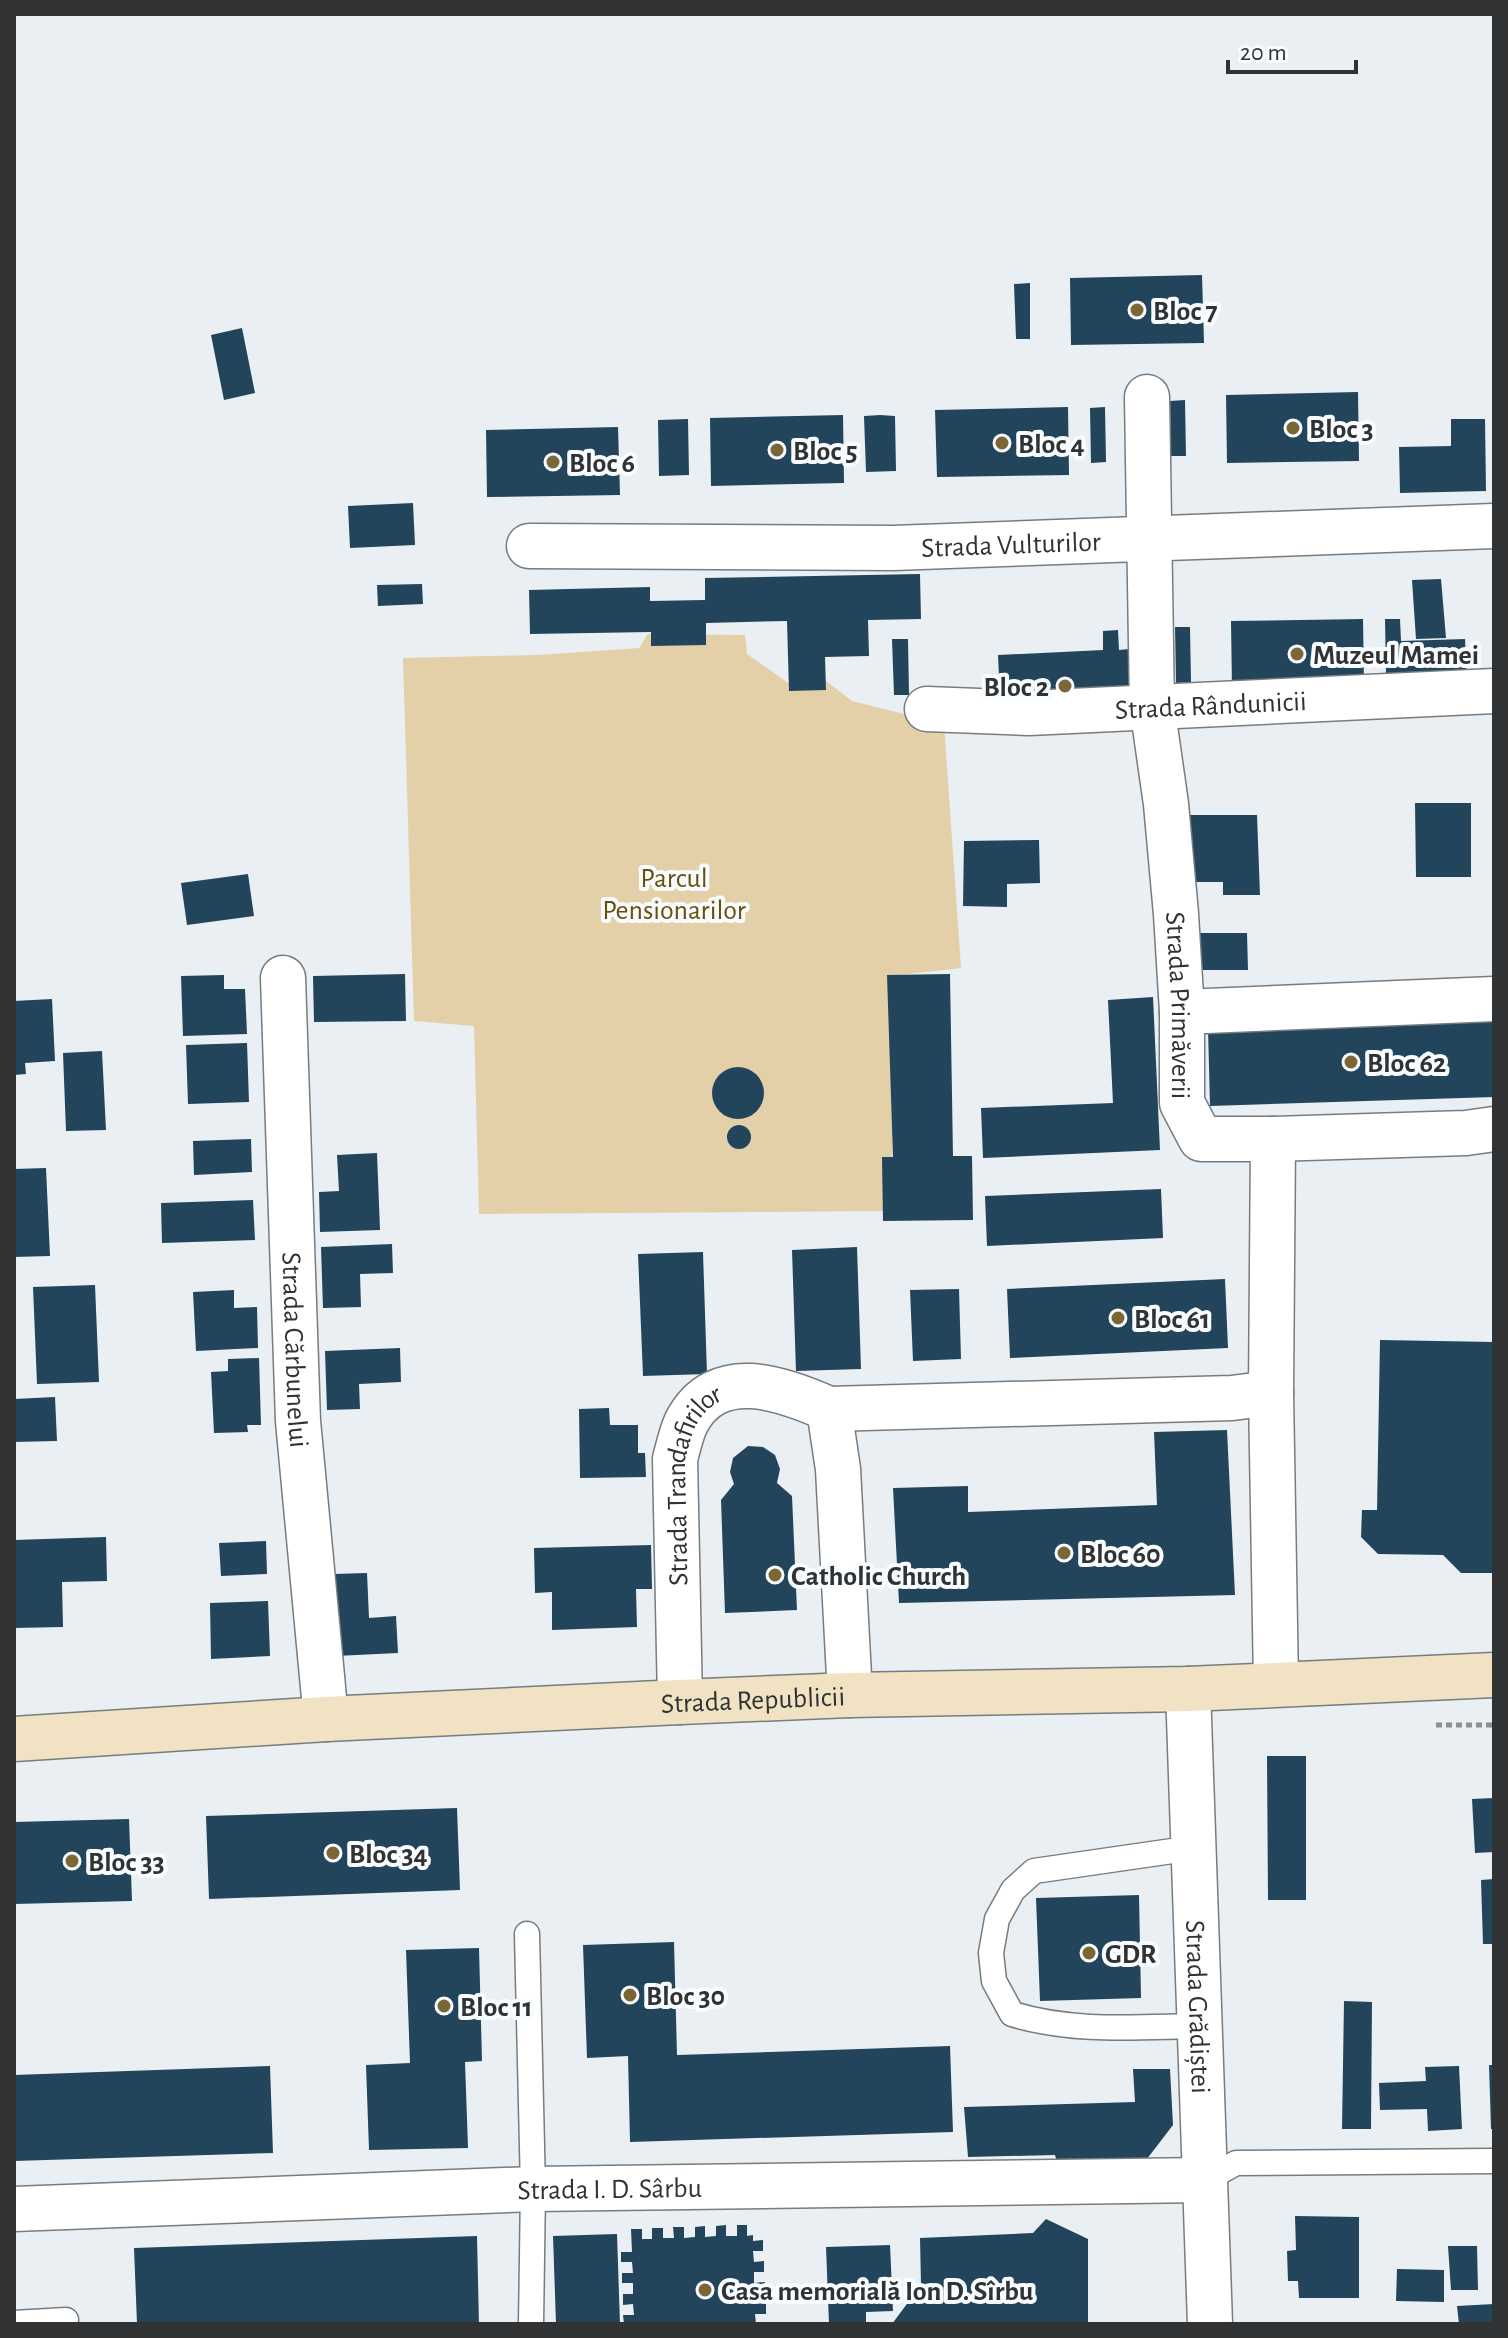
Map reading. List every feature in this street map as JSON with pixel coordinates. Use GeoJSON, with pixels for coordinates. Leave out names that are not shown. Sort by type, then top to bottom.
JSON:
{"type":"FeatureCollection","features":[{"type":"Feature","properties":{"kind":"main road","name":"Strada Republicii"},"geometry":{"type":"LineString","coordinates":[[14,1739],[326,1719],[680,1702],[850,1695],[1188,1689],[1494,1675]]}},
{"type":"Feature","properties":{"kind":"street","name":"Strada Primăverii"},"geometry":{"type":"LineString","coordinates":[[1147,397],[1152,706],[1166,804],[1182,1012],[1182,1103],[1201,1139],[1273,1139]]}},
{"type":"Feature","properties":{"kind":"street","name":"Strada Vulturilor"},"geometry":{"type":"LineString","coordinates":[[529,546],[893,548],[1494,526]]}},
{"type":"Feature","properties":{"kind":"street","name":"Strada Rândunicii"},"geometry":{"type":"LineString","coordinates":[[927,709],[1029,713],[1494,691]]}},
{"type":"Feature","properties":{"kind":"street","name":"Strada Cărbunelui"},"geometry":{"type":"LineString","coordinates":[[283,978],[298,1421],[326,1719]]}},
{"type":"Feature","properties":{"kind":"street"},"geometry":{"type":"LineString","coordinates":[[1182,1012],[1494,999]]}},
{"type":"Feature","properties":{"kind":"street"},"geometry":{"type":"LineString","coordinates":[[1276,1684],[1271,1393],[1273,1139],[1466,1133],[1494,1129]]}},
{"type":"Feature","properties":{"kind":"street","name":"Strada Trandafirilor"},"geometry":{"type":"LineString","coordinates":[[680,1702],[675,1459],[686,1423],[707,1395],[736,1386],[781,1389],[829,1409]]}},
{"type":"Feature","properties":{"kind":"street"},"geometry":{"type":"LineString","coordinates":[[850,1695],[838,1469],[829,1409],[1232,1398],[1271,1393]]}},
{"type":"Feature","properties":{"kind":"street","name":"Strada Grădiștei"},"geometry":{"type":"LineString","coordinates":[[1188,1689],[1210,2324]]}},
{"type":"Feature","properties":{"kind":"street","name":"Strada I. D. Sârbu"},"geometry":{"type":"LineString","coordinates":[[14,2209],[533,2189],[1205,2180]]}},
{"type":"Feature","properties":{"kind":"lane"},"geometry":{"type":"LineString","coordinates":[[1193,1848],[1034,1871],[1013,1890],[997,1919],[991,1953],[994,1981],[1012,2014],[1083,2029],[1200,2026]]}},
{"type":"Feature","properties":{"kind":"lane"},"geometry":{"type":"LineString","coordinates":[[527,1934],[533,2189],[531,2324]]}},
{"type":"Feature","properties":{"kind":"lane"},"geometry":{"type":"LineString","coordinates":[[1205,2180],[1236,2163],[1494,2161]]}},
{"type":"Feature","properties":{"kind":"lane"},"geometry":{"type":"LineString","coordinates":[[14,2323],[66,2320]]}},
{"type":"Feature","properties":{"kind":"green space","name":"Parcul Pensionarilor"},"geometry":{"type":"Polygon","coordinates":[[[648,634],[745,635],[747,654],[791,685],[826,681],[852,701],[944,724],[961,968],[899,975],[890,1211],[479,1214],[474,1026],[414,1021],[403,658],[538,655],[639,648],[648,634]]]}},
{"type":"Feature","properties":{"kind":"building","name":"Bloc 7"},"geometry":{"type":"Polygon","coordinates":[[[1202,275],[1204,343],[1071,345],[1070,278],[1202,275]]]}},
{"type":"Feature","properties":{"kind":"building"},"geometry":{"type":"Polygon","coordinates":[[[1030,283],[1030,339],[1016,339],[1014,284],[1030,283]]]}},
{"type":"Feature","properties":{"kind":"building"},"geometry":{"type":"Polygon","coordinates":[[[242,328],[255,393],[224,400],[211,335],[242,328]]]}},
{"type":"Feature","properties":{"kind":"building","name":"Bloc 3"},"geometry":{"type":"Polygon","coordinates":[[[1358,392],[1359,461],[1227,463],[1226,395],[1358,392]]]}},
{"type":"Feature","properties":{"kind":"building"},"geometry":{"type":"Polygon","coordinates":[[[1185,400],[1186,456],[1171,456],[1170,401],[1185,400]]]}},
{"type":"Feature","properties":{"kind":"building","name":"Bloc 4"},"geometry":{"type":"Polygon","coordinates":[[[1068,407],[1069,475],[937,477],[935,410],[1068,407]]]}},
{"type":"Feature","properties":{"kind":"building"},"geometry":{"type":"Polygon","coordinates":[[[1105,407],[1106,462],[1091,463],[1090,408],[1105,407]]]}},
{"type":"Feature","properties":{"kind":"building","name":"Bloc 5"},"geometry":{"type":"Polygon","coordinates":[[[843,415],[844,483],[711,486],[710,418],[843,415]]]}},
{"type":"Feature","properties":{"kind":"building"},"geometry":{"type":"Polygon","coordinates":[[[864,416],[895,416],[896,471],[866,472],[864,416]]]}},
{"type":"Feature","properties":{"kind":"building"},"geometry":{"type":"Polygon","coordinates":[[[688,419],[689,475],[659,476],[658,420],[688,419]]]}},
{"type":"Feature","properties":{"kind":"building"},"geometry":{"type":"Polygon","coordinates":[[[1451,419],[1485,419],[1486,491],[1400,493],[1399,447],[1451,446],[1451,419]]]}},
{"type":"Feature","properties":{"kind":"building","name":"Bloc 6"},"geometry":{"type":"Polygon","coordinates":[[[618,427],[620,495],[487,497],[486,430],[618,427]]]}},
{"type":"Feature","properties":{"kind":"building"},"geometry":{"type":"Polygon","coordinates":[[[413,503],[415,545],[350,548],[348,506],[413,503]]]}},
{"type":"Feature","properties":{"kind":"building"},"geometry":{"type":"Polygon","coordinates":[[[920,574],[921,619],[868,620],[869,656],[825,657],[826,690],[789,691],[787,621],[706,623],[706,645],[651,646],[651,632],[530,634],[529,590],[650,587],[650,601],[705,600],[705,578],[920,574]]]}},
{"type":"Feature","properties":{"kind":"building"},"geometry":{"type":"Polygon","coordinates":[[[1441,579],[1446,638],[1416,639],[1412,580],[1441,579]]]}},
{"type":"Feature","properties":{"kind":"building"},"geometry":{"type":"Polygon","coordinates":[[[422,584],[423,604],[378,606],[377,585],[422,584]]]}},
{"type":"Feature","properties":{"kind":"building","name":"Muzeul Mamei"},"geometry":{"type":"Polygon","coordinates":[[[1363,619],[1364,687],[1232,689],[1231,621],[1363,619]]]}},
{"type":"Feature","properties":{"kind":"building"},"geometry":{"type":"Polygon","coordinates":[[[1385,619],[1400,619],[1401,641],[1465,639],[1467,685],[1386,674],[1385,619]]]}},
{"type":"Feature","properties":{"kind":"building"},"geometry":{"type":"Polygon","coordinates":[[[1175,627],[1190,627],[1191,682],[1176,683],[1175,627]]]}},
{"type":"Feature","properties":{"kind":"building","name":"Bloc 2"},"geometry":{"type":"Polygon","coordinates":[[[1118,630],[1119,650],[1129,649],[1133,717],[1001,723],[998,655],[1103,650],[1103,631],[1118,630]]]}},
{"type":"Feature","properties":{"kind":"building"},"geometry":{"type":"Polygon","coordinates":[[[892,639],[908,639],[909,695],[894,695],[892,639]]]}},
{"type":"Feature","properties":{"kind":"building"},"geometry":{"type":"Polygon","coordinates":[[[1415,803],[1471,803],[1471,877],[1416,877],[1415,803]]]}},
{"type":"Feature","properties":{"kind":"building"},"geometry":{"type":"Polygon","coordinates":[[[1189,815],[1257,815],[1260,895],[1223,895],[1223,882],[1191,882],[1189,815]]]}},
{"type":"Feature","properties":{"kind":"building"},"geometry":{"type":"Polygon","coordinates":[[[1039,840],[1040,883],[1007,884],[1007,907],[963,906],[964,841],[1039,840]]]}},
{"type":"Feature","properties":{"kind":"building"},"geometry":{"type":"Polygon","coordinates":[[[248,874],[254,916],[187,925],[181,883],[248,874]]]}},
{"type":"Feature","properties":{"kind":"building"},"geometry":{"type":"Polygon","coordinates":[[[1190,933],[1247,933],[1248,970],[1191,970],[1190,933]]]}},
{"type":"Feature","properties":{"kind":"building"},"geometry":{"type":"Polygon","coordinates":[[[405,974],[406,1021],[314,1022],[313,976],[405,974]]]}},
{"type":"Feature","properties":{"kind":"building"},"geometry":{"type":"Polygon","coordinates":[[[950,974],[953,1156],[972,1156],[973,1220],[883,1221],[882,1157],[893,1157],[887,975],[950,974]]]}},
{"type":"Feature","properties":{"kind":"building"},"geometry":{"type":"Polygon","coordinates":[[[224,975],[224,989],[245,989],[247,1034],[183,1036],[181,976],[224,975]]]}},
{"type":"Feature","properties":{"kind":"building"},"geometry":{"type":"Polygon","coordinates":[[[1153,997],[1160,1150],[983,1158],[981,1108],[1113,1103],[1108,1000],[1153,997]]]}},
{"type":"Feature","properties":{"kind":"building"},"geometry":{"type":"Polygon","coordinates":[[[52,999],[55,1061],[25,1063],[26,1074],[14,1075],[14,1001],[52,999]]]}},
{"type":"Feature","properties":{"kind":"building","name":"Bloc 62"},"geometry":{"type":"Polygon","coordinates":[[[1494,1019],[1494,1097],[1210,1106],[1208,1028],[1494,1019]]]}},
{"type":"Feature","properties":{"kind":"building"},"geometry":{"type":"Polygon","coordinates":[[[247,1043],[249,1102],[188,1104],[186,1045],[247,1043]]]}},
{"type":"Feature","properties":{"kind":"building"},"geometry":{"type":"Polygon","coordinates":[[[102,1051],[106,1130],[66,1131],[63,1053],[102,1051]]]}},
{"type":"Feature","properties":{"kind":"building"},"geometry":{"type":"Polygon","coordinates":[[[738,1067],[757,1074],[764,1093],[757,1112],[738,1119],[719,1112],[712,1093],[719,1074],[738,1067]]]}},
{"type":"Feature","properties":{"kind":"building"},"geometry":{"type":"Polygon","coordinates":[[[739,1125],[748,1128],[751,1137],[748,1146],[739,1149],[730,1146],[727,1137],[730,1128],[739,1125]]]}},
{"type":"Feature","properties":{"kind":"building"},"geometry":{"type":"Polygon","coordinates":[[[251,1139],[252,1172],[194,1175],[193,1141],[251,1139]]]}},
{"type":"Feature","properties":{"kind":"building"},"geometry":{"type":"Polygon","coordinates":[[[377,1153],[380,1230],[320,1232],[319,1192],[339,1191],[337,1155],[377,1153]]]}},
{"type":"Feature","properties":{"kind":"building"},"geometry":{"type":"Polygon","coordinates":[[[46,1168],[50,1256],[14,1257],[14,1169],[46,1168]]]}},
{"type":"Feature","properties":{"kind":"building"},"geometry":{"type":"Polygon","coordinates":[[[1161,1189],[1163,1238],[987,1246],[985,1196],[1161,1189]]]}},
{"type":"Feature","properties":{"kind":"building"},"geometry":{"type":"Polygon","coordinates":[[[253,1200],[255,1240],[162,1243],[161,1203],[253,1200]]]}},
{"type":"Feature","properties":{"kind":"building"},"geometry":{"type":"Polygon","coordinates":[[[392,1244],[393,1273],[360,1274],[361,1307],[323,1308],[321,1247],[392,1244]]]}},
{"type":"Feature","properties":{"kind":"building"},"geometry":{"type":"Polygon","coordinates":[[[857,1247],[861,1369],[796,1371],[792,1250],[857,1247]]]}},
{"type":"Feature","properties":{"kind":"building"},"geometry":{"type":"Polygon","coordinates":[[[703,1252],[707,1374],[643,1376],[638,1254],[703,1252]]]}},
{"type":"Feature","properties":{"kind":"building","name":"Bloc 61"},"geometry":{"type":"Polygon","coordinates":[[[1225,1279],[1228,1348],[1010,1358],[1007,1289],[1225,1279]]]}},
{"type":"Feature","properties":{"kind":"building"},"geometry":{"type":"Polygon","coordinates":[[[95,1285],[99,1382],[37,1384],[33,1287],[95,1285]]]}},
{"type":"Feature","properties":{"kind":"building"},"geometry":{"type":"Polygon","coordinates":[[[959,1289],[961,1359],[913,1361],[910,1290],[959,1289]]]}},
{"type":"Feature","properties":{"kind":"building"},"geometry":{"type":"Polygon","coordinates":[[[234,1290],[234,1308],[257,1307],[258,1348],[196,1351],[193,1292],[234,1290]]]}},
{"type":"Feature","properties":{"kind":"building"},"geometry":{"type":"Polygon","coordinates":[[[1380,1340],[1494,1342],[1494,1573],[1461,1573],[1443,1555],[1378,1554],[1361,1537],[1362,1510],[1377,1510],[1380,1340]]]}},
{"type":"Feature","properties":{"kind":"building"},"geometry":{"type":"Polygon","coordinates":[[[400,1348],[401,1382],[359,1384],[360,1409],[327,1410],[325,1351],[400,1348]]]}},
{"type":"Feature","properties":{"kind":"building"},"geometry":{"type":"Polygon","coordinates":[[[259,1358],[261,1425],[247,1425],[248,1432],[214,1433],[211,1372],[228,1371],[228,1359],[259,1358]]]}},
{"type":"Feature","properties":{"kind":"building"},"geometry":{"type":"Polygon","coordinates":[[[55,1397],[57,1441],[14,1442],[14,1399],[55,1397]]]}},
{"type":"Feature","properties":{"kind":"building"},"geometry":{"type":"Polygon","coordinates":[[[609,1408],[610,1425],[638,1425],[638,1453],[645,1453],[646,1477],[580,1478],[579,1409],[609,1408]]]}},
{"type":"Feature","properties":{"kind":"building","name":"Bloc 60"},"geometry":{"type":"Polygon","coordinates":[[[1227,1430],[1235,1595],[899,1603],[893,1488],[968,1486],[968,1512],[1157,1505],[1154,1432],[1227,1430]]]}},
{"type":"Feature","properties":{"kind":"building"},"geometry":{"type":"Polygon","coordinates":[[[748,1446],[763,1447],[775,1455],[780,1469],[777,1483],[792,1496],[797,1610],[725,1613],[721,1500],[734,1484],[730,1472],[733,1458],[748,1446]]]}},
{"type":"Feature","properties":{"kind":"building"},"geometry":{"type":"Polygon","coordinates":[[[106,1537],[107,1581],[62,1582],[63,1627],[14,1628],[14,1540],[106,1537]]]}},
{"type":"Feature","properties":{"kind":"building"},"geometry":{"type":"Polygon","coordinates":[[[266,1541],[267,1574],[221,1576],[219,1543],[266,1541]]]}},
{"type":"Feature","properties":{"kind":"building"},"geometry":{"type":"Polygon","coordinates":[[[651,1545],[652,1589],[636,1589],[637,1627],[552,1630],[552,1592],[535,1593],[534,1548],[651,1545]]]}},
{"type":"Feature","properties":{"kind":"building"},"geometry":{"type":"Polygon","coordinates":[[[367,1573],[369,1618],[396,1616],[398,1653],[336,1656],[333,1574],[367,1573]]]}},
{"type":"Feature","properties":{"kind":"building"},"geometry":{"type":"Polygon","coordinates":[[[268,1601],[270,1656],[211,1659],[210,1603],[268,1601]]]}},
{"type":"Feature","properties":{"kind":"building"},"geometry":{"type":"Polygon","coordinates":[[[1267,1756],[1306,1756],[1306,1900],[1268,1900],[1267,1756]]]}},
{"type":"Feature","properties":{"kind":"building"},"geometry":{"type":"Polygon","coordinates":[[[1494,1798],[1494,1852],[1475,1853],[1472,1799],[1494,1798]]]}},
{"type":"Feature","properties":{"kind":"building","name":"Bloc 34"},"geometry":{"type":"Polygon","coordinates":[[[457,1808],[460,1890],[209,1899],[206,1816],[457,1808]]]}},
{"type":"Feature","properties":{"kind":"building","name":"Bloc 33"},"geometry":{"type":"Polygon","coordinates":[[[129,1819],[132,1901],[14,1904],[14,1822],[129,1819]]]}},
{"type":"Feature","properties":{"kind":"building"},"geometry":{"type":"Polygon","coordinates":[[[1494,1879],[1494,1944],[1483,1944],[1481,1880],[1494,1879]]]}},
{"type":"Feature","properties":{"kind":"building"},"geometry":{"type":"Polygon","coordinates":[[[1139,1895],[1141,1998],[1040,2001],[1036,1898],[1139,1895]]]}},
{"type":"Feature","properties":{"kind":"building","name":"Bloc 30"},"geometry":{"type":"Polygon","coordinates":[[[674,1942],[677,2055],[950,2046],[953,2132],[630,2142],[628,2056],[587,2058],[583,1945],[674,1942]]]}},
{"type":"Feature","properties":{"kind":"building","name":"Bloc 11"},"geometry":{"type":"Polygon","coordinates":[[[479,1948],[482,2061],[465,2062],[468,2148],[369,2150],[366,2065],[410,2063],[406,1950],[479,1948]]]}},
{"type":"Feature","properties":{"kind":"building"},"geometry":{"type":"Polygon","coordinates":[[[1344,2001],[1372,2002],[1371,2129],[1342,2129],[1344,2001]]]}},
{"type":"Feature","properties":{"kind":"building"},"geometry":{"type":"Polygon","coordinates":[[[1489,2065],[1494,2065],[1494,2129],[1491,2129],[1489,2065]]]}},
{"type":"Feature","properties":{"kind":"building"},"geometry":{"type":"Polygon","coordinates":[[[270,2066],[273,2153],[14,2161],[14,2075],[270,2066]]]}},
{"type":"Feature","properties":{"kind":"building"},"geometry":{"type":"Polygon","coordinates":[[[1459,2066],[1462,2129],[1428,2131],[1427,2109],[1380,2110],[1379,2083],[1426,2081],[1425,2067],[1459,2066]]]}},
{"type":"Feature","properties":{"kind":"building"},"geometry":{"type":"Polygon","coordinates":[[[1133,2069],[1170,2069],[1173,2125],[1140,2168],[1059,2170],[1055,2155],[968,2157],[964,2107],[1135,2102],[1133,2069]]]}},
{"type":"Feature","properties":{"kind":"building"},"geometry":{"type":"Polygon","coordinates":[[[1295,2216],[1359,2217],[1359,2298],[1299,2298],[1298,2281],[1288,2281],[1287,2251],[1296,2250],[1295,2216]]]}},
{"type":"Feature","properties":{"kind":"building"},"geometry":{"type":"Polygon","coordinates":[[[1046,2219],[1088,2239],[1088,2324],[892,2324],[921,2285],[920,2238],[1033,2233],[1046,2219]]]}},
{"type":"Feature","properties":{"kind":"building"},"geometry":{"type":"Polygon","coordinates":[[[726,2225],[726,2236],[737,2236],[737,2225],[747,2225],[747,2236],[753,2235],[753,2241],[763,2240],[763,2251],[753,2251],[754,2262],[764,2261],[764,2272],[754,2272],[754,2283],[765,2282],[765,2293],[755,2293],[755,2304],[766,2303],[766,2314],[755,2314],[756,2324],[624,2324],[623,2315],[634,2315],[633,2304],[623,2305],[623,2294],[633,2294],[633,2283],[622,2283],[622,2273],[633,2273],[632,2262],[621,2262],[621,2252],[632,2252],[631,2229],[642,2229],[642,2239],[652,2239],[652,2228],[663,2228],[663,2238],[674,2238],[673,2227],[684,2227],[684,2238],[695,2237],[695,2227],[705,2226],[705,2237],[716,2236],[716,2226],[726,2225]]]}},
{"type":"Feature","properties":{"kind":"building"},"geometry":{"type":"Polygon","coordinates":[[[617,2234],[620,2324],[556,2324],[553,2236],[617,2234]]]}},
{"type":"Feature","properties":{"kind":"building"},"geometry":{"type":"Polygon","coordinates":[[[477,2236],[479,2324],[137,2324],[134,2248],[477,2236]]]}},
{"type":"Feature","properties":{"kind":"building"},"geometry":{"type":"Polygon","coordinates":[[[890,2245],[893,2311],[866,2312],[866,2324],[829,2324],[826,2247],[890,2245]]]}},
{"type":"Feature","properties":{"kind":"building"},"geometry":{"type":"Polygon","coordinates":[[[1448,2246],[1477,2246],[1478,2290],[1451,2290],[1448,2246]]]}},
{"type":"Feature","properties":{"kind":"building"},"geometry":{"type":"Polygon","coordinates":[[[1397,2269],[1444,2270],[1444,2302],[1396,2301],[1397,2269]]]}},
{"type":"Feature","properties":{"kind":"building"},"geometry":{"type":"Polygon","coordinates":[[[1494,2304],[1494,2324],[1459,2324],[1457,2306],[1494,2304]]]}},
{"type":"Feature","properties":{"kind":"place","name":"Bloc 7"},"geometry":{"type":"Point","coordinates":[1137,310]}},
{"type":"Feature","properties":{"kind":"place","name":"Bloc 3"},"geometry":{"type":"Point","coordinates":[1293,428]}},
{"type":"Feature","properties":{"kind":"place","name":"Bloc 4"},"geometry":{"type":"Point","coordinates":[1002,443]}},
{"type":"Feature","properties":{"kind":"place","name":"Bloc 5"},"geometry":{"type":"Point","coordinates":[777,450]}},
{"type":"Feature","properties":{"kind":"place","name":"Bloc 6"},"geometry":{"type":"Point","coordinates":[553,462]}},
{"type":"Feature","properties":{"kind":"place","name":"Muzeul Mamei"},"geometry":{"type":"Point","coordinates":[1297,654]}},
{"type":"Feature","properties":{"kind":"place","name":"Bloc 2"},"geometry":{"type":"Point","coordinates":[1065,686]}},
{"type":"Feature","properties":{"kind":"place","name":"Bloc 62"},"geometry":{"type":"Point","coordinates":[1351,1062]}},
{"type":"Feature","properties":{"kind":"place","name":"Bloc 61"},"geometry":{"type":"Point","coordinates":[1118,1318]}},
{"type":"Feature","properties":{"kind":"place","name":"Bloc 60"},"geometry":{"type":"Point","coordinates":[1064,1553]}},
{"type":"Feature","properties":{"kind":"place","name":"Catholic Church"},"geometry":{"type":"Point","coordinates":[775,1575]}},
{"type":"Feature","properties":{"kind":"place","name":"Bloc 34"},"geometry":{"type":"Point","coordinates":[333,1853]}},
{"type":"Feature","properties":{"kind":"place","name":"Bloc 33"},"geometry":{"type":"Point","coordinates":[72,1861]}},
{"type":"Feature","properties":{"kind":"place","name":"GDR"},"geometry":{"type":"Point","coordinates":[1089,1953]}},
{"type":"Feature","properties":{"kind":"place","name":"Bloc 30"},"geometry":{"type":"Point","coordinates":[630,1995]}},
{"type":"Feature","properties":{"kind":"place","name":"Bloc 11"},"geometry":{"type":"Point","coordinates":[444,2006]}},
{"type":"Feature","properties":{"kind":"place","name":"Casa memorială Ion D. Sîrbu"},"geometry":{"type":"Point","coordinates":[705,2290]}}]}
